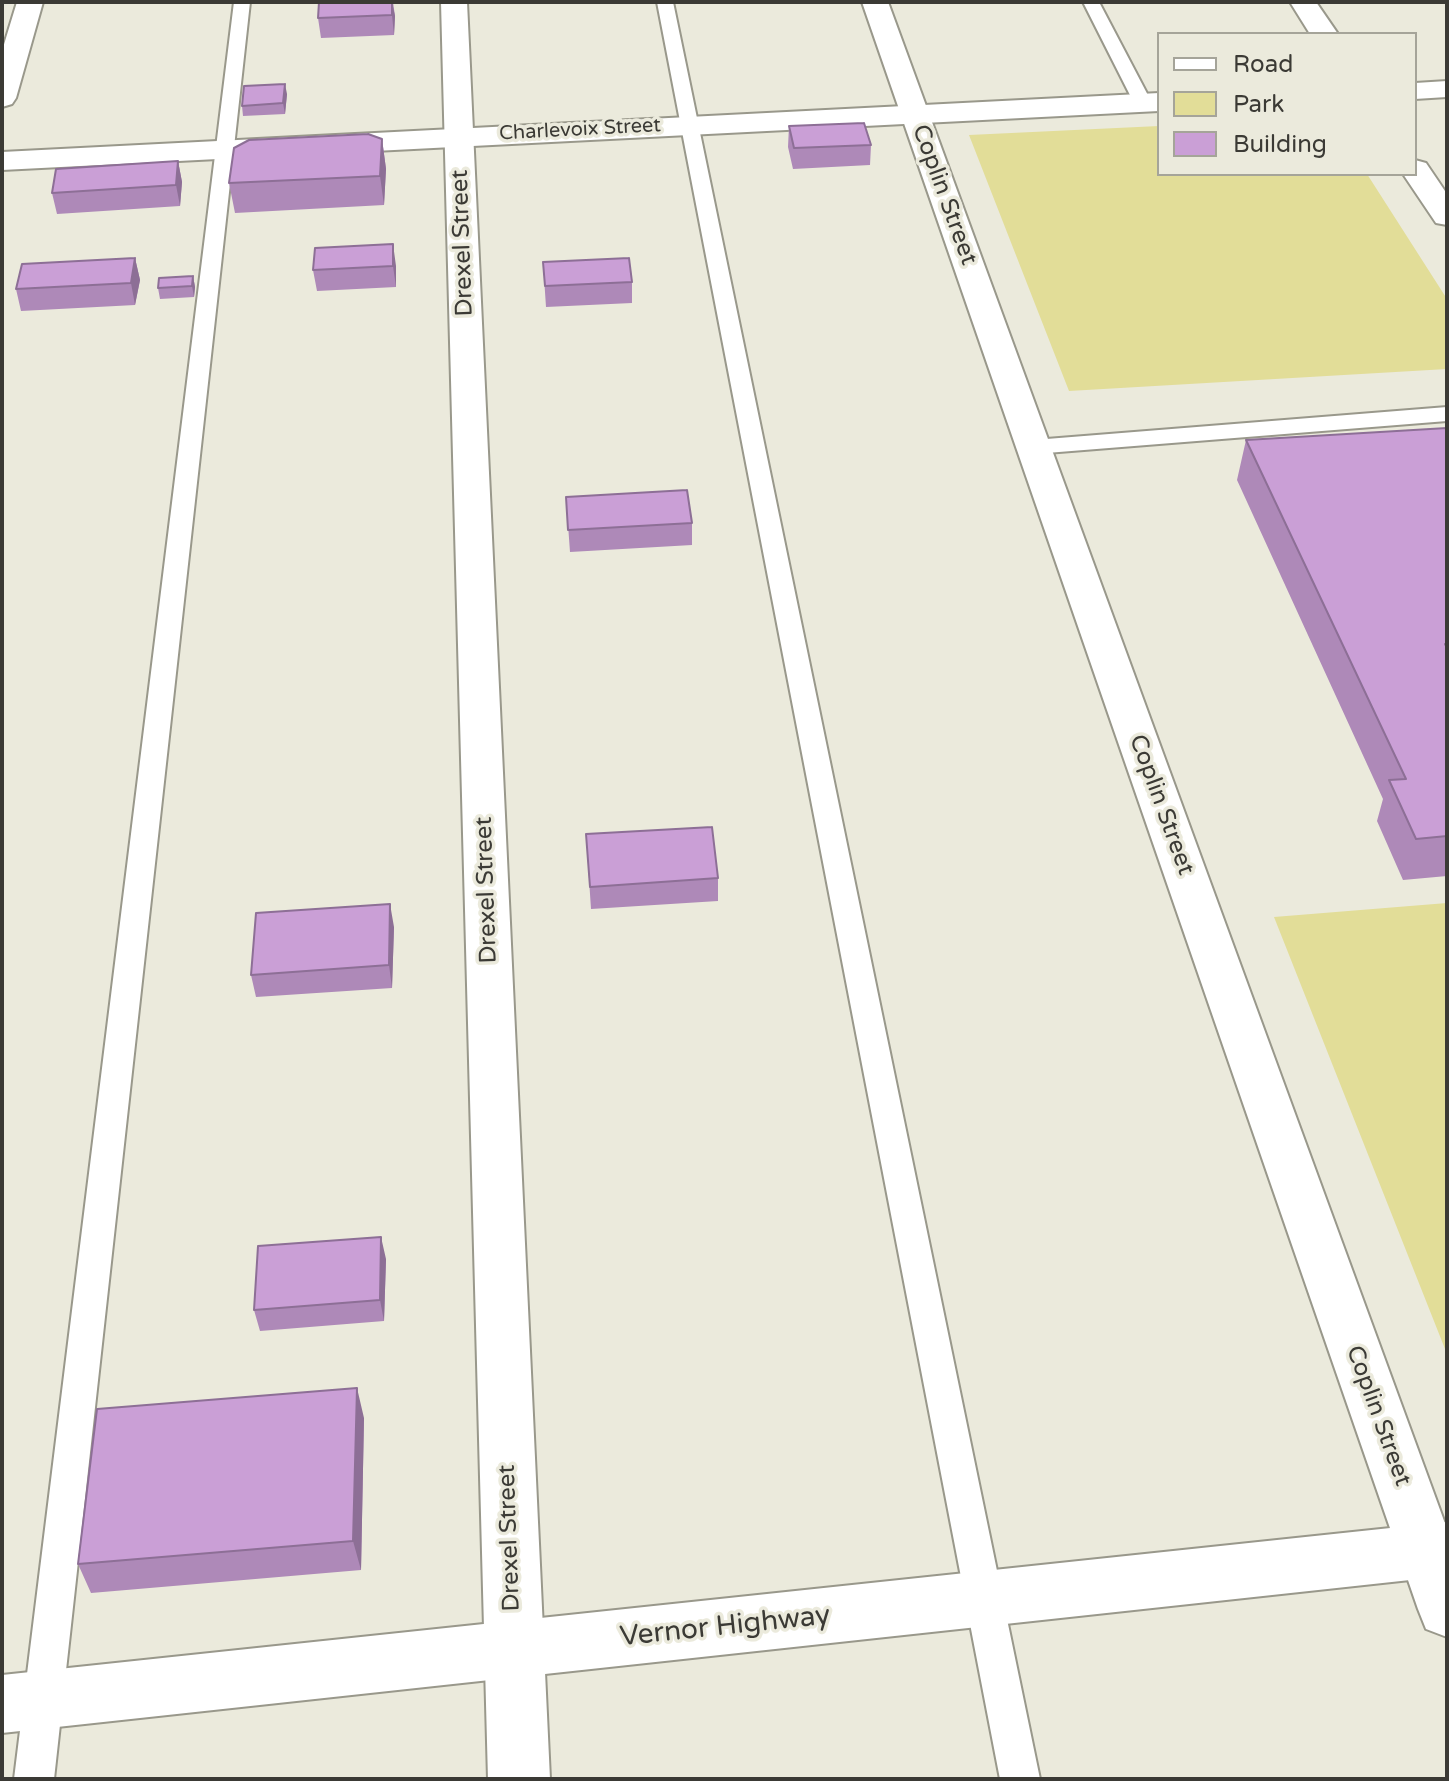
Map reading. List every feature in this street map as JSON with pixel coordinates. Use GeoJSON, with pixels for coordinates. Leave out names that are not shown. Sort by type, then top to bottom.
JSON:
{"type":"FeatureCollection","features":[{"type":"Feature","properties":{"kind":"street"},"geometry":{"type":"LineString","coordinates":[[2,98],[30,2]]}},
{"type":"Feature","properties":{"kind":"street","name":"Drexel Street"},"geometry":{"type":"LineString","coordinates":[[454,2],[519,1779]]}},
{"type":"Feature","properties":{"kind":"street","name":"Coplin Street"},"geometry":{"type":"LineString","coordinates":[[875,2],[1034,447],[1437,1550],[1447,1609]]}},
{"type":"Feature","properties":{"kind":"street"},"geometry":{"type":"LineString","coordinates":[[1303,2],[1323,32]]}},
{"type":"Feature","properties":{"kind":"street"},"geometry":{"type":"LineString","coordinates":[[1417,91],[1447,89]]}},
{"type":"Feature","properties":{"kind":"street","name":"Charlevoix Street"},"geometry":{"type":"LineString","coordinates":[[2,161],[1151,103]]}},
{"type":"Feature","properties":{"kind":"street"},"geometry":{"type":"LineString","coordinates":[[1417,172],[1447,216]]}},
{"type":"Feature","properties":{"kind":"street","name":"Vernor Highway"},"geometry":{"type":"LineString","coordinates":[[23,1702],[1437,1550]]}},
{"type":"Feature","properties":{"kind":"lane"},"geometry":{"type":"LineString","coordinates":[[34,1779],[23,1702],[242,2]]}},
{"type":"Feature","properties":{"kind":"lane"},"geometry":{"type":"LineString","coordinates":[[665,2],[1020,1779]]}},
{"type":"Feature","properties":{"kind":"lane"},"geometry":{"type":"LineString","coordinates":[[1091,2],[1151,103]]}},
{"type":"Feature","properties":{"kind":"lane"},"geometry":{"type":"LineString","coordinates":[[1034,447],[1447,414]]}},
{"type":"Feature","properties":{"kind":"green space"},"geometry":{"type":"Polygon","coordinates":[[[1157,126],[1157,176],[1368,176],[1447,299],[1447,369],[1069,391],[969,135],[1157,126]]]}},
{"type":"Feature","properties":{"kind":"green space"},"geometry":{"type":"Polygon","coordinates":[[[1447,903],[1447,1354],[1274,917],[1447,903]]]}},
{"type":"Feature","properties":{"kind":"building"},"geometry":{"type":"Polygon","coordinates":[[[319,2],[392,2],[392,15],[318,18],[319,2]]]}},
{"type":"Feature","properties":{"kind":"building"},"geometry":{"type":"Polygon","coordinates":[[[285,84],[283,103],[242,106],[244,86],[285,84]]]}},
{"type":"Feature","properties":{"kind":"building"},"geometry":{"type":"Polygon","coordinates":[[[864,123],[871,145],[794,148],[789,126],[864,123]]]}},
{"type":"Feature","properties":{"kind":"building"},"geometry":{"type":"Polygon","coordinates":[[[368,134],[382,139],[380,176],[229,183],[234,148],[249,140],[368,134]]]}},
{"type":"Feature","properties":{"kind":"building"},"geometry":{"type":"Polygon","coordinates":[[[178,161],[176,185],[52,193],[56,169],[178,161]]]}},
{"type":"Feature","properties":{"kind":"building"},"geometry":{"type":"Polygon","coordinates":[[[393,244],[393,266],[313,270],[315,248],[393,244]]]}},
{"type":"Feature","properties":{"kind":"building"},"geometry":{"type":"Polygon","coordinates":[[[135,258],[131,283],[16,289],[22,264],[135,258]]]}},
{"type":"Feature","properties":{"kind":"building"},"geometry":{"type":"Polygon","coordinates":[[[629,258],[632,282],[545,286],[543,262],[629,258]]]}},
{"type":"Feature","properties":{"kind":"building"},"geometry":{"type":"Polygon","coordinates":[[[193,276],[192,286],[158,288],[159,278],[193,276]]]}},
{"type":"Feature","properties":{"kind":"building"},"geometry":{"type":"Polygon","coordinates":[[[1447,428],[1447,836],[1416,839],[1389,780],[1406,779],[1246,440],[1447,428]]]}},
{"type":"Feature","properties":{"kind":"building"},"geometry":{"type":"Polygon","coordinates":[[[687,490],[692,523],[568,530],[566,497],[687,490]]]}},
{"type":"Feature","properties":{"kind":"building"},"geometry":{"type":"Polygon","coordinates":[[[712,827],[718,878],[590,887],[586,834],[712,827]]]}},
{"type":"Feature","properties":{"kind":"building"},"geometry":{"type":"Polygon","coordinates":[[[390,904],[389,965],[251,975],[256,913],[390,904]]]}},
{"type":"Feature","properties":{"kind":"building"},"geometry":{"type":"Polygon","coordinates":[[[381,1237],[380,1300],[254,1310],[258,1246],[381,1237]]]}},
{"type":"Feature","properties":{"kind":"building"},"geometry":{"type":"Polygon","coordinates":[[[357,1388],[353,1541],[78,1564],[97,1409],[357,1388]]]}}]}
